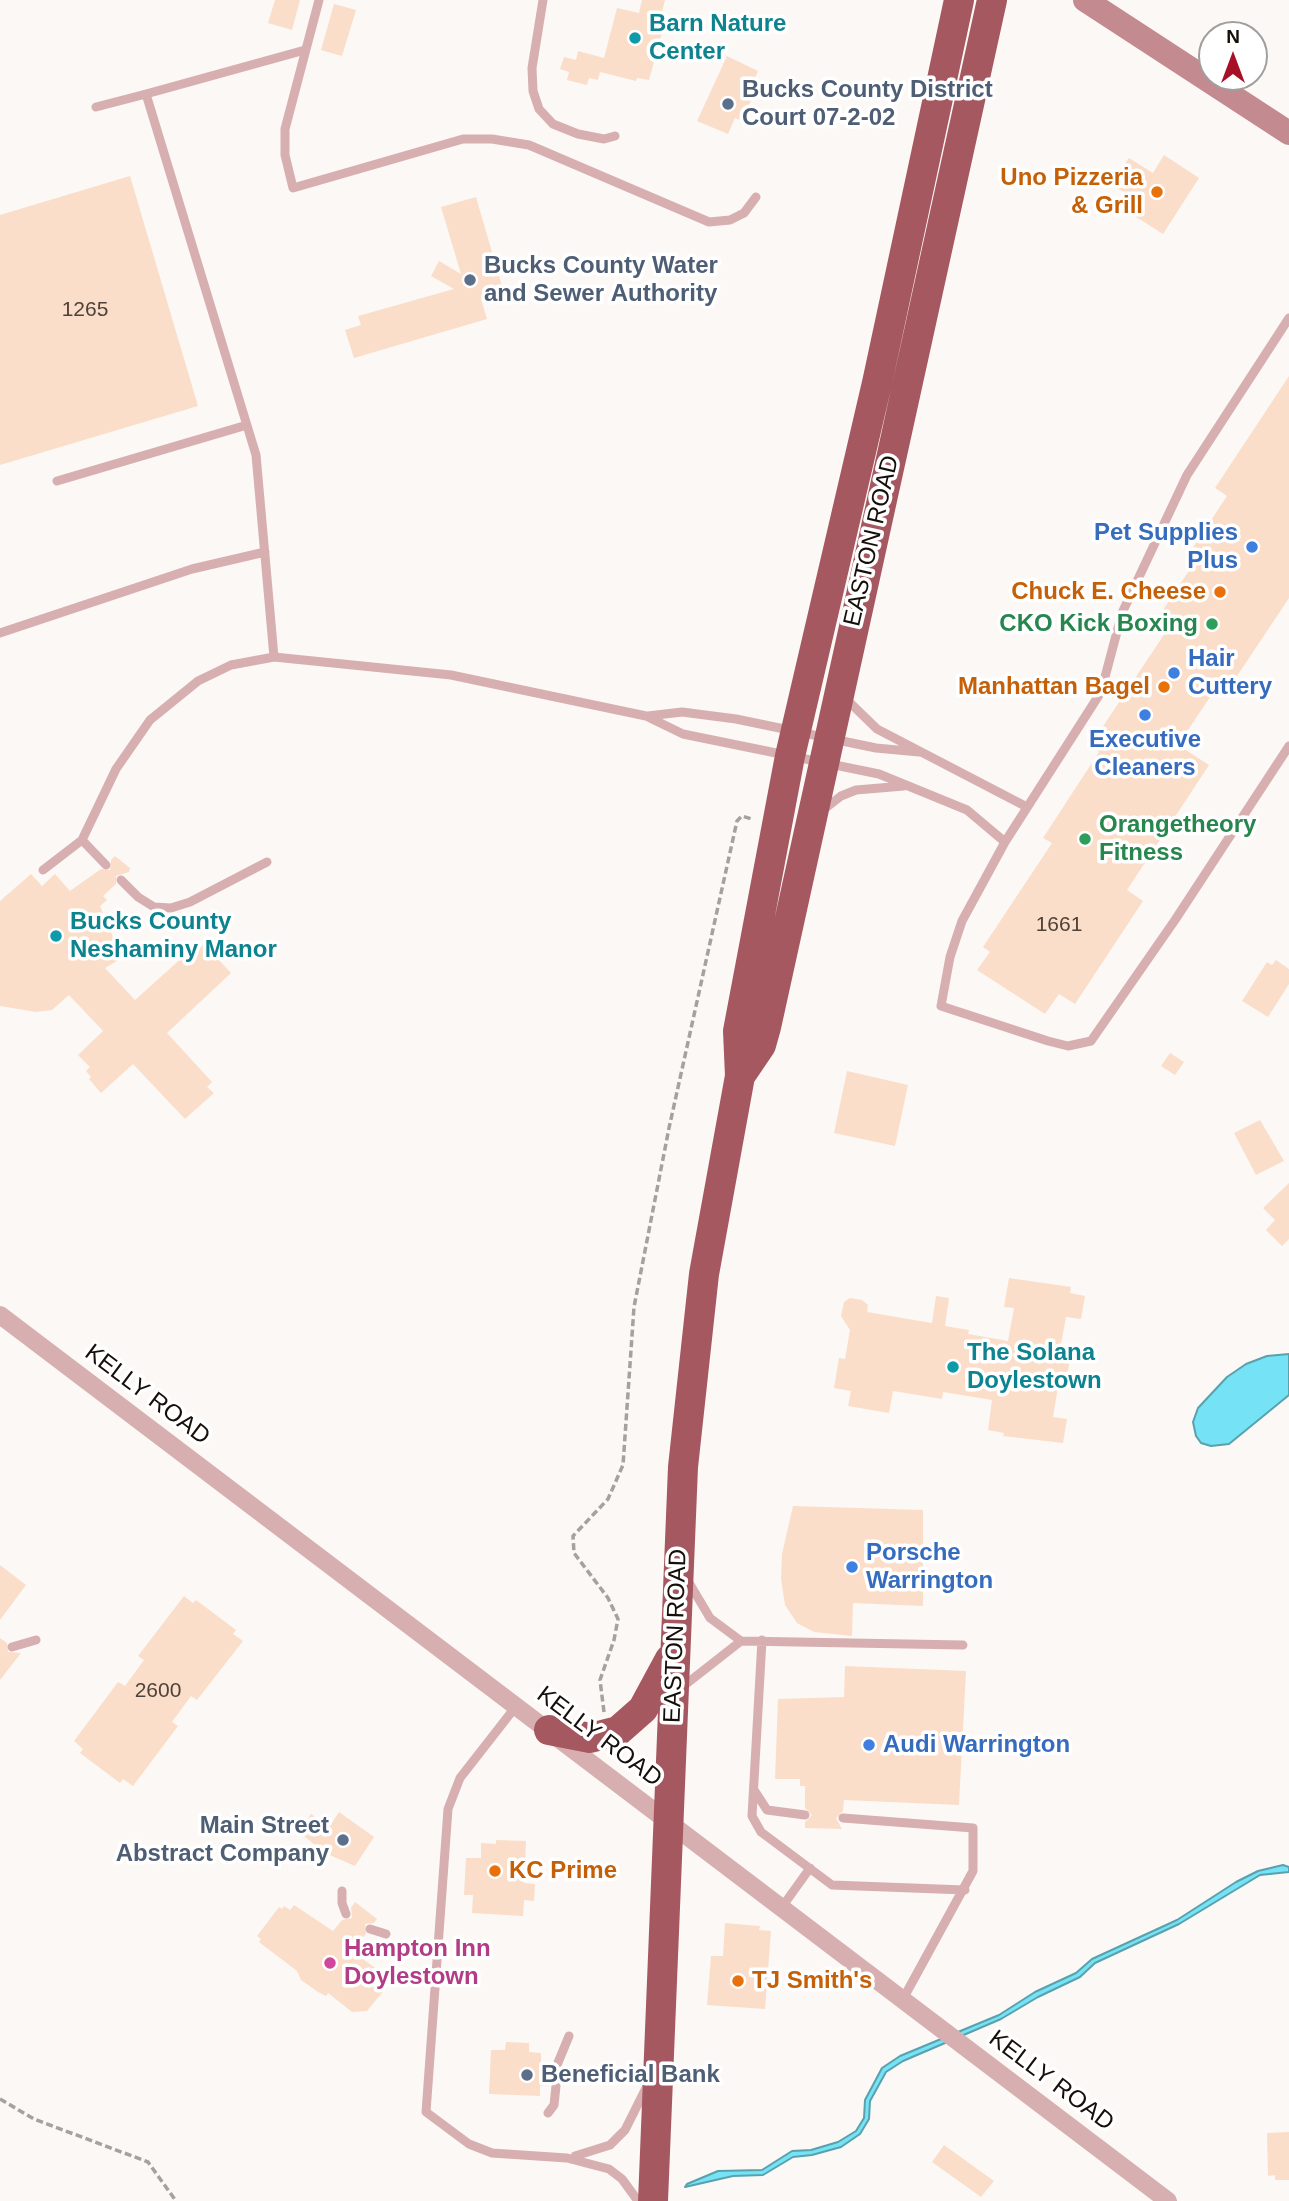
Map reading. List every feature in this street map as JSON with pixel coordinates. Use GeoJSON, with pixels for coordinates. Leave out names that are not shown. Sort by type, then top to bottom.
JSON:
{"type":"FeatureCollection","features":[{"type":"Feature","properties":{"kind":"highway","name":"EASTON ROAD"},"geometry":{"type":"LineString","coordinates":[[653,2201],[679,1566],[691,1374],[704,1274],[740,1076],[738,1031],[793,744],[877,383],[959,0]]}},
{"type":"Feature","properties":{"kind":"highway","name":"EASTON ROAD"},"geometry":{"type":"LineString","coordinates":[[740,1076],[761,1045],[766,1027],[992,0]]}},
{"type":"Feature","properties":{"kind":"highway"},"geometry":{"type":"LineString","coordinates":[[549,1730],[590,1738],[618,1731],[643,1709],[653,1694],[676,1642]]}},
{"type":"Feature","properties":{"kind":"main road"},"geometry":{"type":"LineString","coordinates":[[1085,0],[1289,133]]}},
{"type":"Feature","properties":{"kind":"street","name":"KELLY ROAD"},"geometry":{"type":"LineString","coordinates":[[0,1315],[1168,2201]]}},
{"type":"Feature","properties":{"kind":"lane"},"geometry":{"type":"LineString","coordinates":[[319,0],[285,129],[285,155],[293,188],[463,139],[492,139],[529,145],[709,222],[730,220],[744,213],[756,197]]}},
{"type":"Feature","properties":{"kind":"lane"},"geometry":{"type":"LineString","coordinates":[[543,0],[532,68],[533,91],[539,109],[553,124],[578,134],[604,139],[615,136]]}},
{"type":"Feature","properties":{"kind":"lane"},"geometry":{"type":"LineString","coordinates":[[96,107],[305,50]]}},
{"type":"Feature","properties":{"kind":"lane"},"geometry":{"type":"LineString","coordinates":[[146,94],[256,455],[274,657]]}},
{"type":"Feature","properties":{"kind":"lane"},"geometry":{"type":"LineString","coordinates":[[1289,318],[1187,475],[1142,565],[1122,613],[1101,692],[1005,842],[962,921],[950,957],[941,1006],[1048,1041],[1081,1045],[1091,1041],[1104,1026],[1289,746]]}},
{"type":"Feature","properties":{"kind":"lane"},"geometry":{"type":"LineString","coordinates":[[57,481],[247,425]]}},
{"type":"Feature","properties":{"kind":"lane"},"geometry":{"type":"LineString","coordinates":[[0,633],[192,569],[265,552]]}},
{"type":"Feature","properties":{"kind":"lane"},"geometry":{"type":"LineString","coordinates":[[43,870],[82,840],[116,769],[150,720],[198,681],[231,665],[274,657],[451,675],[646,716],[683,734],[793,744],[826,750],[919,752]]}},
{"type":"Feature","properties":{"kind":"lane"},"geometry":{"type":"LineString","coordinates":[[839,691],[877,729],[1027,807]]}},
{"type":"Feature","properties":{"kind":"lane"},"geometry":{"type":"LineString","coordinates":[[646,716],[682,712],[793,744],[826,750],[967,810],[1005,842]]}},
{"type":"Feature","properties":{"kind":"lane"},"geometry":{"type":"LineString","coordinates":[[808,831],[825,807],[841,796],[856,790],[906,786]]}},
{"type":"Feature","properties":{"kind":"lane"},"geometry":{"type":"LineString","coordinates":[[82,840],[106,864]]}},
{"type":"Feature","properties":{"kind":"lane"},"geometry":{"type":"LineString","coordinates":[[121,880],[154,907],[171,908],[190,902],[267,862]]}},
{"type":"Feature","properties":{"kind":"lane"},"geometry":{"type":"LineString","coordinates":[[679,1566],[710,1618],[741,1641]]}},
{"type":"Feature","properties":{"kind":"lane"},"geometry":{"type":"LineString","coordinates":[[12,1647],[36,1640]]}},
{"type":"Feature","properties":{"kind":"lane"},"geometry":{"type":"LineString","coordinates":[[762,1640],[752,1816],[761,1832],[832,1885],[965,1890]]}},
{"type":"Feature","properties":{"kind":"lane"},"geometry":{"type":"LineString","coordinates":[[674,1693],[741,1641],[834,1645],[963,1645]]}},
{"type":"Feature","properties":{"kind":"lane"},"geometry":{"type":"LineString","coordinates":[[517,1705],[460,1778],[448,1809],[426,2112],[469,2144],[492,2153],[567,2158],[608,2169],[622,2179],[638,2201]]}},
{"type":"Feature","properties":{"kind":"lane"},"geometry":{"type":"LineString","coordinates":[[753,1789],[767,1810],[805,1815]]}},
{"type":"Feature","properties":{"kind":"lane"},"geometry":{"type":"LineString","coordinates":[[843,1818],[973,1828],[973,1871],[965,1890],[902,1999]]}},
{"type":"Feature","properties":{"kind":"lane"},"geometry":{"type":"LineString","coordinates":[[782,1907],[810,1868]]}},
{"type":"Feature","properties":{"kind":"lane"},"geometry":{"type":"LineString","coordinates":[[342,1891],[341,1903],[346,1914]]}},
{"type":"Feature","properties":{"kind":"lane"},"geometry":{"type":"LineString","coordinates":[[370,1930],[386,1934]]}},
{"type":"Feature","properties":{"kind":"lane"},"geometry":{"type":"LineString","coordinates":[[557,2065],[569,2036]]}},
{"type":"Feature","properties":{"kind":"lane"},"geometry":{"type":"LineString","coordinates":[[567,2158],[589,2154],[610,2145],[625,2130],[659,2057]]}},
{"type":"Feature","properties":{"kind":"lane"},"geometry":{"type":"LineString","coordinates":[[548,2113],[554,2105],[556,2086]]}},
{"type":"Feature","properties":{"kind":"path"},"geometry":{"type":"LineString","coordinates":[[605,1715],[600,1680],[614,1640],[618,1619],[608,1598],[577,1560],[572,1545],[573,1536],[608,1499],[621,1472],[634,1307],[669,1128],[737,821],[741,816],[752,818]]}},
{"type":"Feature","properties":{"kind":"path"},"geometry":{"type":"LineString","coordinates":[[0,2099],[34,2119],[148,2162],[176,2201]]}},
{"type":"Feature","properties":{"kind":"water"},"geometry":{"type":"Polygon","coordinates":[[[1289,1354],[1289,1395],[1229,1444],[1211,1446],[1201,1443],[1196,1436],[1193,1422],[1198,1408],[1227,1377],[1246,1364],[1267,1356],[1289,1354]]]}},
{"type":"Feature","properties":{"kind":"water"},"geometry":{"type":"Polygon","coordinates":[[[1283,1865],[1289,1867],[1289,1872],[1260,1875],[1179,1924],[1095,1963],[1080,1977],[1001,2019],[903,2061],[886,2072],[870,2101],[869,2119],[860,2134],[841,2147],[793,2157],[763,2175],[733,2176],[685,2187],[718,2171],[762,2170],[792,2151],[811,2150],[838,2142],[856,2131],[864,2118],[865,2100],[882,2068],[900,2056],[999,2015],[1035,1992],[1076,1973],[1092,1959],[1177,1920],[1236,1882],[1258,1871],[1283,1865]]]}},
{"type":"Feature","properties":{"kind":"building"},"geometry":{"type":"Polygon","coordinates":[[[275,0],[300,0],[292,30],[268,23],[275,0]]]}},
{"type":"Feature","properties":{"kind":"building","name":"Barn Nature Center"},"geometry":{"type":"Polygon","coordinates":[[[642,0],[665,0],[659,24],[664,25],[649,80],[637,78],[636,81],[600,72],[598,80],[589,78],[587,85],[567,80],[569,72],[560,69],[564,57],[576,60],[578,51],[604,58],[617,8],[639,13],[642,0]]]}},
{"type":"Feature","properties":{"kind":"building"},"geometry":{"type":"Polygon","coordinates":[[[334,4],[356,10],[342,56],[321,50],[334,4]]]}},
{"type":"Feature","properties":{"kind":"building","name":"Bucks County District Court 07-2-02"},"geometry":{"type":"Polygon","coordinates":[[[727,56],[758,71],[751,87],[756,89],[742,121],[735,118],[728,134],[697,121],[727,56]]]}},
{"type":"Feature","properties":{"kind":"building","name":"Uno Pizzeria & Grill"},"geometry":{"type":"Polygon","coordinates":[[[1164,155],[1199,178],[1163,234],[1133,215],[1130,196],[1111,184],[1129,158],[1153,173],[1164,155]]]}},
{"type":"Feature","properties":{"kind":"building"},"geometry":{"type":"Polygon","coordinates":[[[130,176],[198,406],[0,465],[0,215],[130,176]]]}},
{"type":"Feature","properties":{"kind":"building","name":"Bucks County Water and Sewer Authority"},"geometry":{"type":"Polygon","coordinates":[[[476,197],[504,293],[481,299],[487,319],[354,358],[345,330],[361,325],[358,316],[454,289],[431,276],[439,261],[461,274],[441,207],[476,197]]]}},
{"type":"Feature","properties":{"kind":"building"},"geometry":{"type":"Polygon","coordinates":[[[1289,376],[1289,598],[1231,685],[1222,679],[1178,745],[1209,765],[1127,890],[1143,901],[1075,1004],[1059,994],[1045,1014],[977,970],[990,952],[983,947],[1052,843],[1043,838],[1099,752],[1090,746],[1171,624],[1159,616],[1200,554],[1192,549],[1227,496],[1215,488],[1289,376]]]}},
{"type":"Feature","properties":{"kind":"building","name":"Bucks County Neshaminy Manor"},"geometry":{"type":"Polygon","coordinates":[[[115,856],[130,868],[129,872],[116,876],[116,884],[103,896],[107,900],[100,906],[122,958],[105,968],[135,1000],[194,947],[197,950],[204,944],[231,973],[167,1033],[212,1082],[207,1087],[214,1093],[185,1119],[133,1064],[101,1093],[89,1079],[91,1077],[86,1071],[90,1067],[78,1055],[103,1031],[69,995],[52,1010],[36,1012],[0,1006],[0,901],[31,874],[42,886],[55,874],[70,891],[101,869],[110,870],[111,860],[115,856]]]}},
{"type":"Feature","properties":{"kind":"building"},"geometry":{"type":"Polygon","coordinates":[[[1276,960],[1289,969],[1289,984],[1268,1017],[1242,1001],[1267,962],[1272,965],[1276,960]]]}},
{"type":"Feature","properties":{"kind":"building"},"geometry":{"type":"Polygon","coordinates":[[[1170,1053],[1184,1062],[1175,1075],[1161,1066],[1170,1053]]]}},
{"type":"Feature","properties":{"kind":"building"},"geometry":{"type":"Polygon","coordinates":[[[847,1071],[908,1085],[895,1146],[834,1133],[847,1071]]]}},
{"type":"Feature","properties":{"kind":"building"},"geometry":{"type":"Polygon","coordinates":[[[1260,1120],[1284,1161],[1256,1175],[1234,1133],[1260,1120]]]}},
{"type":"Feature","properties":{"kind":"building"},"geometry":{"type":"Polygon","coordinates":[[[1289,1183],[1289,1239],[1282,1246],[1266,1230],[1275,1220],[1263,1208],[1289,1183]]]}},
{"type":"Feature","properties":{"kind":"building","name":"The Solana Doylestown"},"geometry":{"type":"Polygon","coordinates":[[[1009,1278],[1071,1287],[1070,1293],[1085,1296],[1081,1319],[1066,1317],[1060,1350],[1071,1352],[1065,1389],[1058,1387],[1053,1417],[1067,1419],[1063,1443],[1003,1436],[1004,1433],[988,1430],[992,1400],[943,1392],[942,1399],[893,1391],[889,1413],[848,1406],[851,1391],[834,1388],[839,1358],[845,1359],[850,1330],[841,1316],[844,1302],[850,1298],[862,1300],[868,1305],[867,1312],[932,1323],[936,1296],[949,1298],[945,1326],[969,1330],[968,1334],[1008,1341],[1014,1308],[1004,1307],[1009,1278]]]}},
{"type":"Feature","properties":{"kind":"building","name":"Porsche Warrington"},"geometry":{"type":"Polygon","coordinates":[[[793,1506],[923,1510],[923,1606],[853,1603],[852,1636],[814,1632],[797,1623],[785,1605],[781,1579],[782,1554],[793,1506]]]}},
{"type":"Feature","properties":{"kind":"building"},"geometry":{"type":"Polygon","coordinates":[[[0,1565],[26,1585],[0,1620],[0,1565]]]}},
{"type":"Feature","properties":{"kind":"building"},"geometry":{"type":"Polygon","coordinates":[[[184,1596],[193,1603],[196,1600],[236,1630],[233,1634],[243,1641],[197,1700],[191,1696],[172,1722],[178,1726],[133,1786],[123,1779],[120,1783],[80,1753],[83,1749],[74,1741],[118,1682],[125,1686],[144,1660],[138,1656],[184,1596]]]}},
{"type":"Feature","properties":{"kind":"building"},"geometry":{"type":"Polygon","coordinates":[[[0,1638],[7,1643],[8,1652],[21,1653],[0,1680],[0,1638]]]}},
{"type":"Feature","properties":{"kind":"building","name":"Audi Warrington"},"geometry":{"type":"Polygon","coordinates":[[[845,1666],[966,1671],[959,1805],[844,1800],[843,1811],[836,1818],[842,1829],[805,1828],[805,1822],[812,1815],[805,1808],[805,1786],[800,1786],[800,1779],[775,1779],[778,1699],[844,1697],[845,1666]]]}},
{"type":"Feature","properties":{"kind":"building"},"geometry":{"type":"Polygon","coordinates":[[[339,1812],[374,1837],[355,1866],[325,1853],[299,1832],[311,1814],[324,1823],[327,1820],[332,1823],[339,1812]]]}},
{"type":"Feature","properties":{"kind":"building","name":"KC Prime"},"geometry":{"type":"Polygon","coordinates":[[[496,1840],[526,1841],[524,1883],[535,1884],[534,1901],[524,1900],[523,1916],[472,1913],[473,1895],[464,1895],[466,1858],[481,1858],[481,1843],[496,1844],[496,1840]]]}},
{"type":"Feature","properties":{"kind":"building","name":"Hampton Inn Doylestown"},"geometry":{"type":"Polygon","coordinates":[[[355,1902],[377,1919],[374,1923],[365,1924],[366,1934],[354,1947],[360,1951],[357,1955],[384,1974],[380,1978],[385,1982],[385,1989],[367,2011],[352,2012],[328,1993],[326,1996],[301,1980],[297,1971],[259,1942],[261,1939],[257,1936],[279,1907],[282,1909],[284,1906],[290,1910],[294,1905],[333,1931],[342,1920],[352,1918],[351,1908],[355,1902]]]}},
{"type":"Feature","properties":{"kind":"building","name":"TJ Smith's"},"geometry":{"type":"Polygon","coordinates":[[[725,1923],[760,1926],[759,1930],[771,1931],[765,2009],[707,2005],[711,1956],[723,1956],[725,1923]]]}},
{"type":"Feature","properties":{"kind":"building","name":"Beneficial Bank"},"geometry":{"type":"Polygon","coordinates":[[[506,2042],[529,2043],[529,2052],[541,2053],[541,2064],[550,2064],[555,2072],[564,2066],[564,2086],[556,2079],[549,2086],[540,2086],[540,2096],[489,2094],[491,2050],[505,2050],[506,2042]]]}},
{"type":"Feature","properties":{"kind":"building"},"geometry":{"type":"Polygon","coordinates":[[[1289,2132],[1289,2180],[1275,2180],[1275,2175],[1268,2176],[1267,2133],[1289,2132]]]}},
{"type":"Feature","properties":{"kind":"building"},"geometry":{"type":"Polygon","coordinates":[[[944,2145],[994,2181],[981,2197],[932,2162],[944,2145]]]}},
{"type":"Feature","properties":{"kind":"place","name":"Barn Nature Center"},"geometry":{"type":"Point","coordinates":[635,38]}},
{"type":"Feature","properties":{"kind":"place","name":"Bucks County District Court 07-2-02"},"geometry":{"type":"Point","coordinates":[728,104]}},
{"type":"Feature","properties":{"kind":"place","name":"Uno Pizzeria & Grill"},"geometry":{"type":"Point","coordinates":[1157,192]}},
{"type":"Feature","properties":{"kind":"place","name":"Bucks County Water and Sewer Authority"},"geometry":{"type":"Point","coordinates":[470,280]}},
{"type":"Feature","properties":{"kind":"place","name":"Pet Supplies Plus"},"geometry":{"type":"Point","coordinates":[1252,547]}},
{"type":"Feature","properties":{"kind":"place","name":"Chuck E. Cheese"},"geometry":{"type":"Point","coordinates":[1220,592]}},
{"type":"Feature","properties":{"kind":"place","name":"CKO Kick Boxing"},"geometry":{"type":"Point","coordinates":[1212,624]}},
{"type":"Feature","properties":{"kind":"place","name":"Hair Cuttery"},"geometry":{"type":"Point","coordinates":[1174,673]}},
{"type":"Feature","properties":{"kind":"place","name":"Manhattan Bagel"},"geometry":{"type":"Point","coordinates":[1164,687]}},
{"type":"Feature","properties":{"kind":"place","name":"Executive Cleaners"},"geometry":{"type":"Point","coordinates":[1145,715]}},
{"type":"Feature","properties":{"kind":"place","name":"Orangetheory Fitness"},"geometry":{"type":"Point","coordinates":[1085,839]}},
{"type":"Feature","properties":{"kind":"place","name":"Bucks County Neshaminy Manor"},"geometry":{"type":"Point","coordinates":[56,936]}},
{"type":"Feature","properties":{"kind":"place","name":"The Solana Doylestown"},"geometry":{"type":"Point","coordinates":[953,1367]}},
{"type":"Feature","properties":{"kind":"place","name":"Porsche Warrington"},"geometry":{"type":"Point","coordinates":[852,1567]}},
{"type":"Feature","properties":{"kind":"place","name":"Audi Warrington"},"geometry":{"type":"Point","coordinates":[869,1745]}},
{"type":"Feature","properties":{"kind":"place","name":"Main Street Abstract Company"},"geometry":{"type":"Point","coordinates":[343,1840]}},
{"type":"Feature","properties":{"kind":"place","name":"KC Prime"},"geometry":{"type":"Point","coordinates":[495,1871]}},
{"type":"Feature","properties":{"kind":"place","name":"Hampton Inn Doylestown"},"geometry":{"type":"Point","coordinates":[330,1963]}},
{"type":"Feature","properties":{"kind":"place","name":"TJ Smith's"},"geometry":{"type":"Point","coordinates":[738,1981]}},
{"type":"Feature","properties":{"kind":"place","name":"Beneficial Bank"},"geometry":{"type":"Point","coordinates":[527,2075]}}]}
